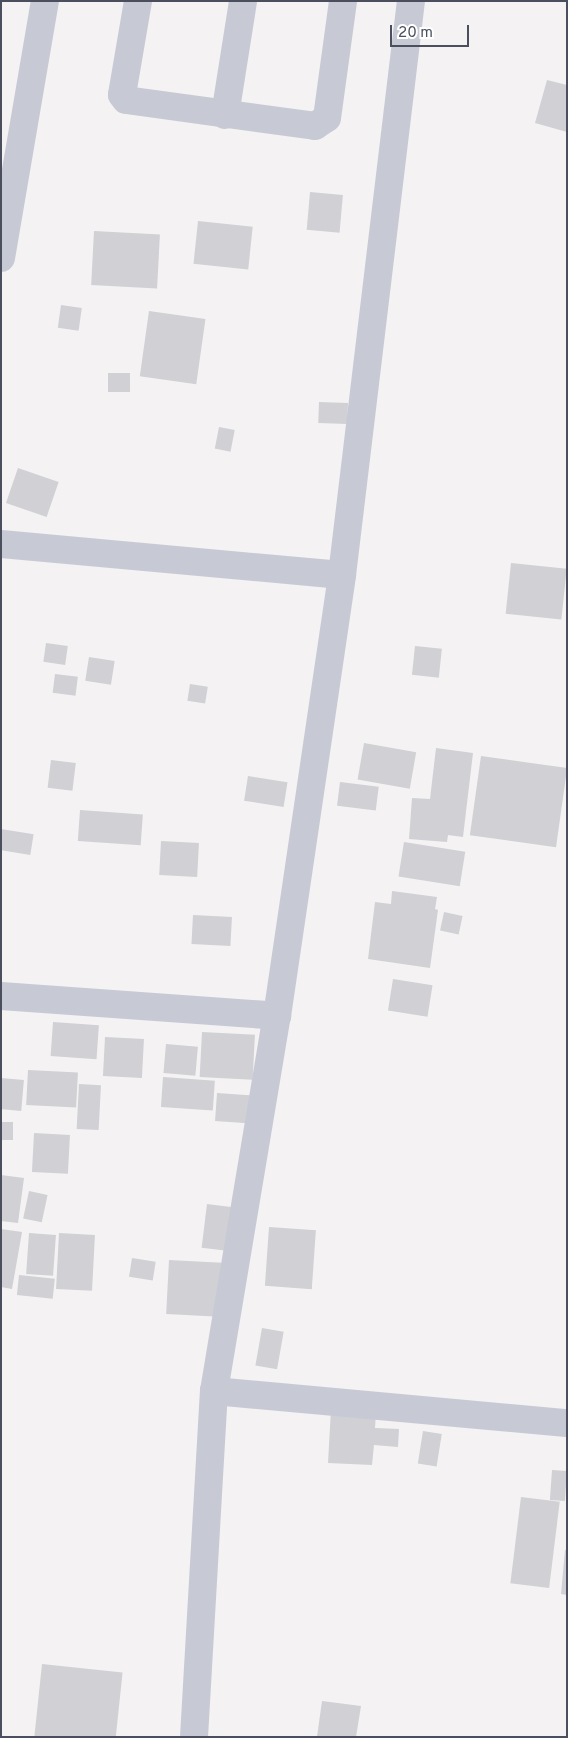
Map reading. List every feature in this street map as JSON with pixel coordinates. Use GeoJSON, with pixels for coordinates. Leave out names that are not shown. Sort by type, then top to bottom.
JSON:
{"type":"FeatureCollection","features":[{"type":"Feature","properties":{"kind":"street"},"geometry":{"type":"LineString","coordinates":[[1,258],[45,1]]}},
{"type":"Feature","properties":{"kind":"street"},"geometry":{"type":"LineString","coordinates":[[138,1],[122,95],[126,100],[225,116],[315,126],[327,118],[344,1]]}},
{"type":"Feature","properties":{"kind":"street"},"geometry":{"type":"LineString","coordinates":[[225,116],[243,1]]}},
{"type":"Feature","properties":{"kind":"street"},"geometry":{"type":"LineString","coordinates":[[194,1737],[214,1391],[277,1016],[342,574],[411,1]]}},
{"type":"Feature","properties":{"kind":"street"},"geometry":{"type":"LineString","coordinates":[[1,544],[342,574]]}},
{"type":"Feature","properties":{"kind":"street"},"geometry":{"type":"LineString","coordinates":[[1,996],[277,1016]]}},
{"type":"Feature","properties":{"kind":"street"},"geometry":{"type":"LineString","coordinates":[[214,1391],[567,1423]]}},
{"type":"Feature","properties":{"kind":"building"},"geometry":{"type":"Polygon","coordinates":[[[547,80],[567,85],[567,132],[535,123],[547,80]]]}},
{"type":"Feature","properties":{"kind":"building"},"geometry":{"type":"Polygon","coordinates":[[[310,192],[343,195],[340,233],[307,230],[310,192]]]}},
{"type":"Feature","properties":{"kind":"building"},"geometry":{"type":"Polygon","coordinates":[[[198,221],[253,227],[248,270],[194,264],[198,221]]]}},
{"type":"Feature","properties":{"kind":"building"},"geometry":{"type":"Polygon","coordinates":[[[94,231],[160,234],[157,288],[91,285],[94,231]]]}},
{"type":"Feature","properties":{"kind":"building"},"geometry":{"type":"Polygon","coordinates":[[[61,305],[82,308],[79,331],[58,328],[61,305]]]}},
{"type":"Feature","properties":{"kind":"building"},"geometry":{"type":"Polygon","coordinates":[[[149,311],[205,319],[196,384],[140,376],[149,311]]]}},
{"type":"Feature","properties":{"kind":"building"},"geometry":{"type":"Polygon","coordinates":[[[108,373],[130,373],[130,392],[108,392],[108,373]]]}},
{"type":"Feature","properties":{"kind":"building"},"geometry":{"type":"Polygon","coordinates":[[[319,402],[348,403],[347,424],[318,423],[319,402]]]}},
{"type":"Feature","properties":{"kind":"building"},"geometry":{"type":"Polygon","coordinates":[[[219,427],[235,430],[231,452],[215,449],[219,427]]]}},
{"type":"Feature","properties":{"kind":"building"},"geometry":{"type":"Polygon","coordinates":[[[18,468],[59,482],[47,517],[6,503],[18,468]]]}},
{"type":"Feature","properties":{"kind":"building"},"geometry":{"type":"Polygon","coordinates":[[[511,563],[567,569],[561,620],[506,614],[511,563]]]}},
{"type":"Feature","properties":{"kind":"building"},"geometry":{"type":"Polygon","coordinates":[[[46,643],[68,646],[65,665],[43,662],[46,643]]]}},
{"type":"Feature","properties":{"kind":"building"},"geometry":{"type":"Polygon","coordinates":[[[415,646],[442,649],[439,678],[412,675],[415,646]]]}},
{"type":"Feature","properties":{"kind":"building"},"geometry":{"type":"Polygon","coordinates":[[[89,657],[115,661],[111,685],[85,681],[89,657]]]}},
{"type":"Feature","properties":{"kind":"building"},"geometry":{"type":"Polygon","coordinates":[[[55,674],[78,677],[76,696],[53,693],[55,674]]]}},
{"type":"Feature","properties":{"kind":"building"},"geometry":{"type":"Polygon","coordinates":[[[190,684],[208,687],[205,704],[187,701],[190,684]]]}},
{"type":"Feature","properties":{"kind":"building"},"geometry":{"type":"Polygon","coordinates":[[[364,743],[416,752],[410,789],[358,779],[364,743]]]}},
{"type":"Feature","properties":{"kind":"building"},"geometry":{"type":"Polygon","coordinates":[[[436,748],[473,753],[463,837],[448,835],[447,842],[409,839],[412,798],[430,799],[436,748]]]}},
{"type":"Feature","properties":{"kind":"building"},"geometry":{"type":"Polygon","coordinates":[[[481,756],[567,768],[556,847],[470,835],[481,756]]]}},
{"type":"Feature","properties":{"kind":"building"},"geometry":{"type":"Polygon","coordinates":[[[51,760],[76,763],[72,791],[48,788],[51,760]]]}},
{"type":"Feature","properties":{"kind":"building"},"geometry":{"type":"Polygon","coordinates":[[[248,776],[288,782],[284,807],[244,801],[248,776]]]}},
{"type":"Feature","properties":{"kind":"building"},"geometry":{"type":"Polygon","coordinates":[[[340,782],[379,787],[376,811],[337,806],[340,782]]]}},
{"type":"Feature","properties":{"kind":"building"},"geometry":{"type":"Polygon","coordinates":[[[80,810],[143,814],[141,845],[78,841],[80,810]]]}},
{"type":"Feature","properties":{"kind":"building"},"geometry":{"type":"Polygon","coordinates":[[[1,829],[34,834],[30,855],[1,850],[1,829]]]}},
{"type":"Feature","properties":{"kind":"building"},"geometry":{"type":"Polygon","coordinates":[[[161,841],[199,843],[197,877],[159,875],[161,841]]]}},
{"type":"Feature","properties":{"kind":"building"},"geometry":{"type":"Polygon","coordinates":[[[404,842],[465,852],[460,886],[399,877],[404,842]]]}},
{"type":"Feature","properties":{"kind":"building"},"geometry":{"type":"Polygon","coordinates":[[[392,891],[437,897],[435,909],[438,910],[430,968],[368,959],[375,902],[391,904],[392,891]]]}},
{"type":"Feature","properties":{"kind":"building"},"geometry":{"type":"Polygon","coordinates":[[[444,912],[463,916],[459,935],[440,931],[444,912]]]}},
{"type":"Feature","properties":{"kind":"building"},"geometry":{"type":"Polygon","coordinates":[[[193,915],[232,917],[230,946],[191,944],[193,915]]]}},
{"type":"Feature","properties":{"kind":"building"},"geometry":{"type":"Polygon","coordinates":[[[393,979],[433,985],[428,1017],[388,1011],[393,979]]]}},
{"type":"Feature","properties":{"kind":"building"},"geometry":{"type":"Polygon","coordinates":[[[53,1022],[99,1025],[97,1059],[51,1056],[53,1022]]]}},
{"type":"Feature","properties":{"kind":"building"},"geometry":{"type":"Polygon","coordinates":[[[202,1032],[255,1035],[253,1080],[200,1077],[202,1032]]]}},
{"type":"Feature","properties":{"kind":"building"},"geometry":{"type":"Polygon","coordinates":[[[105,1037],[144,1039],[142,1078],[103,1076],[105,1037]]]}},
{"type":"Feature","properties":{"kind":"building"},"geometry":{"type":"Polygon","coordinates":[[[166,1044],[198,1047],[195,1076],[163,1073],[166,1044]]]}},
{"type":"Feature","properties":{"kind":"building"},"geometry":{"type":"Polygon","coordinates":[[[28,1070],[78,1073],[76,1108],[26,1105],[28,1070]]]}},
{"type":"Feature","properties":{"kind":"building"},"geometry":{"type":"Polygon","coordinates":[[[163,1077],[215,1081],[213,1111],[161,1107],[163,1077]]]}},
{"type":"Feature","properties":{"kind":"building"},"geometry":{"type":"Polygon","coordinates":[[[1,1078],[24,1080],[21,1111],[1,1109],[1,1078]]]}},
{"type":"Feature","properties":{"kind":"building"},"geometry":{"type":"Polygon","coordinates":[[[79,1084],[101,1085],[99,1130],[77,1129],[79,1084]]]}},
{"type":"Feature","properties":{"kind":"building"},"geometry":{"type":"Polygon","coordinates":[[[217,1093],[257,1096],[255,1124],[215,1121],[217,1093]]]}},
{"type":"Feature","properties":{"kind":"building"},"geometry":{"type":"Polygon","coordinates":[[[1,1122],[13,1122],[13,1140],[1,1140],[1,1122]]]}},
{"type":"Feature","properties":{"kind":"building"},"geometry":{"type":"Polygon","coordinates":[[[34,1133],[70,1135],[68,1174],[32,1172],[34,1133]]]}},
{"type":"Feature","properties":{"kind":"building"},"geometry":{"type":"Polygon","coordinates":[[[1,1175],[24,1178],[18,1223],[1,1221],[1,1175]]]}},
{"type":"Feature","properties":{"kind":"building"},"geometry":{"type":"Polygon","coordinates":[[[29,1191],[48,1195],[42,1222],[23,1218],[29,1191]]]}},
{"type":"Feature","properties":{"kind":"building"},"geometry":{"type":"Polygon","coordinates":[[[207,1204],[239,1208],[233,1252],[202,1248],[207,1204]]]}},
{"type":"Feature","properties":{"kind":"building"},"geometry":{"type":"Polygon","coordinates":[[[269,1227],[316,1230],[312,1289],[265,1286],[269,1227]]]}},
{"type":"Feature","properties":{"kind":"building"},"geometry":{"type":"Polygon","coordinates":[[[1,1229],[22,1232],[12,1289],[1,1287],[1,1229]]]}},
{"type":"Feature","properties":{"kind":"building"},"geometry":{"type":"Polygon","coordinates":[[[29,1233],[56,1235],[53,1276],[26,1274],[29,1233]]]}},
{"type":"Feature","properties":{"kind":"building"},"geometry":{"type":"Polygon","coordinates":[[[59,1233],[95,1235],[92,1291],[56,1289],[59,1233]]]}},
{"type":"Feature","properties":{"kind":"building"},"geometry":{"type":"Polygon","coordinates":[[[132,1258],[156,1262],[153,1281],[129,1277],[132,1258]]]}},
{"type":"Feature","properties":{"kind":"building"},"geometry":{"type":"Polygon","coordinates":[[[169,1260],[227,1263],[224,1317],[166,1314],[169,1260]]]}},
{"type":"Feature","properties":{"kind":"building"},"geometry":{"type":"Polygon","coordinates":[[[19,1275],[55,1279],[53,1299],[17,1295],[19,1275]]]}},
{"type":"Feature","properties":{"kind":"building"},"geometry":{"type":"Polygon","coordinates":[[[262,1328],[284,1332],[277,1369],[255,1365],[262,1328]]]}},
{"type":"Feature","properties":{"kind":"building"},"geometry":{"type":"Polygon","coordinates":[[[331,1409],[376,1412],[375,1428],[399,1429],[398,1447],[374,1445],[372,1465],[328,1463],[331,1409]]]}},
{"type":"Feature","properties":{"kind":"building"},"geometry":{"type":"Polygon","coordinates":[[[423,1431],[442,1434],[437,1467],[418,1464],[423,1431]]]}},
{"type":"Feature","properties":{"kind":"building"},"geometry":{"type":"Polygon","coordinates":[[[552,1470],[567,1471],[565,1501],[550,1500],[552,1470]]]}},
{"type":"Feature","properties":{"kind":"building"},"geometry":{"type":"Polygon","coordinates":[[[521,1497],[560,1502],[549,1588],[510,1583],[521,1497]]]}},
{"type":"Feature","properties":{"kind":"building"},"geometry":{"type":"Polygon","coordinates":[[[565,1550],[567,1550],[567,1595],[561,1594],[565,1550]]]}},
{"type":"Feature","properties":{"kind":"building"},"geometry":{"type":"Polygon","coordinates":[[[42,1664],[123,1672],[116,1737],[34,1737],[42,1664]]]}},
{"type":"Feature","properties":{"kind":"building"},"geometry":{"type":"Polygon","coordinates":[[[322,1701],[361,1706],[356,1737],[317,1737],[322,1701]]]}}]}
